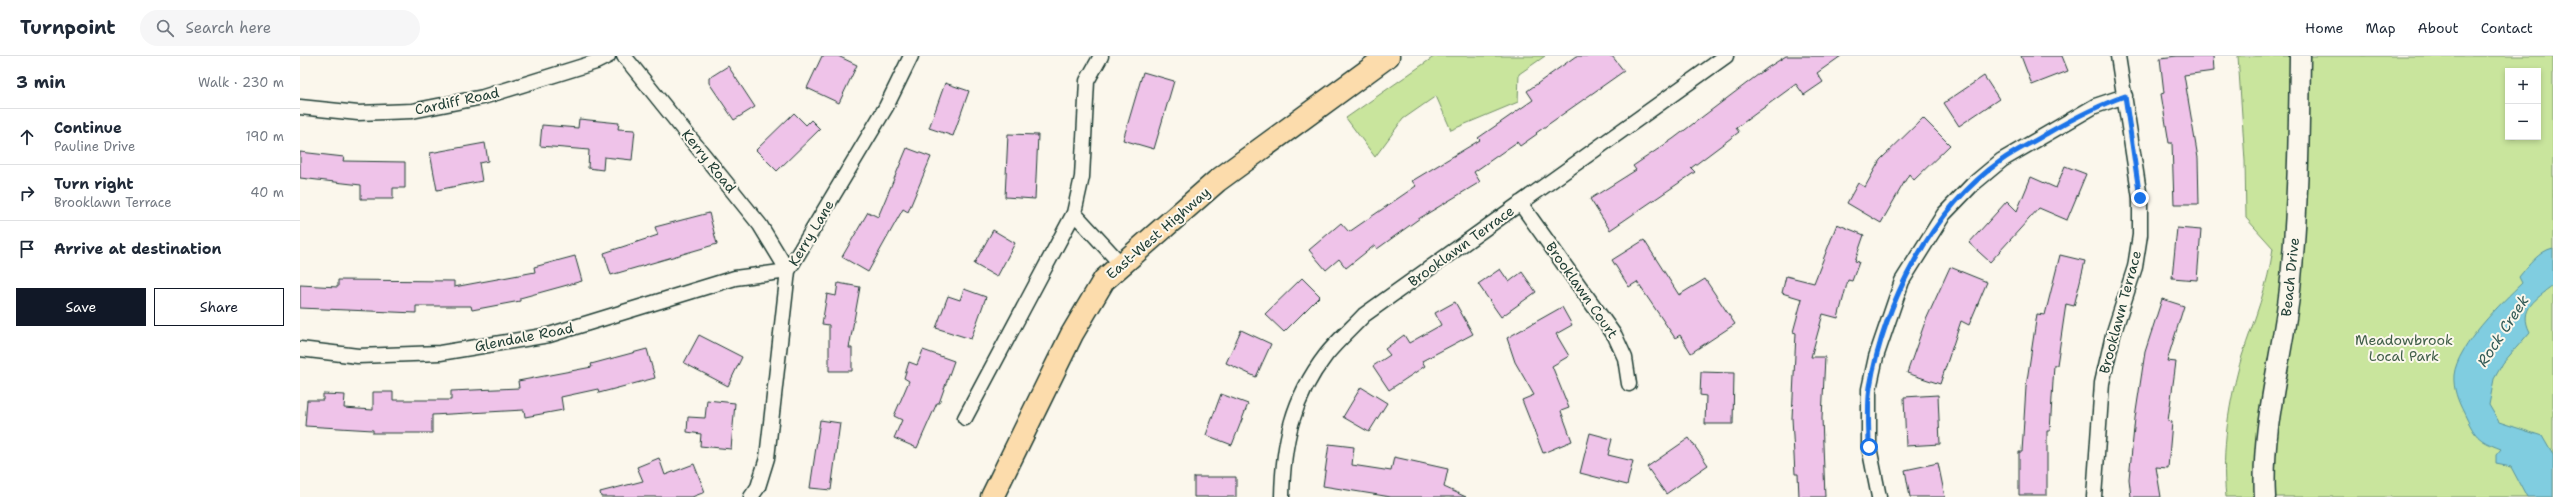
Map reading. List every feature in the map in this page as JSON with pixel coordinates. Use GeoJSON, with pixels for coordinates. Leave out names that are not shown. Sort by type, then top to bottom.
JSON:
{"type":"FeatureCollection","features":[{"type":"Feature","properties":{"kind":"main road","name":"East-West Highway"},"geometry":{"type":"LineString","coordinates":[[992,497],[1072,334],[1104,280],[1120,263],[1217,181],[1388,56]]}},
{"type":"Feature","properties":{"kind":"street","name":"Cardiff Road"},"geometry":{"type":"LineString","coordinates":[[300,107],[358,113],[412,111],[483,97],[596,62],[608,56]]}},
{"type":"Feature","properties":{"kind":"street","name":"Kerry Road"},"geometry":{"type":"LineString","coordinates":[[624,56],[760,225],[788,271]]}},
{"type":"Feature","properties":{"kind":"street","name":"Kerry Lane"},"geometry":{"type":"LineString","coordinates":[[751,497],[758,487],[767,458],[788,271],[886,107],[911,56]]}},
{"type":"Feature","properties":{"kind":"street"},"geometry":{"type":"LineString","coordinates":[[965,418],[1074,213],[1082,177],[1087,81],[1101,56]]}},
{"type":"Feature","properties":{"kind":"street","name":"Brooklawn Terrace"},"geometry":{"type":"LineString","coordinates":[[1282,497],[1283,457],[1286,437],[1301,395],[1326,355],[1364,315],[1726,56]]}},
{"type":"Feature","properties":{"kind":"street","name":"Brooklawn Terrace"},"geometry":{"type":"LineString","coordinates":[[2094,497],[2102,383],[2113,335],[2135,267],[2140,234],[2140,198],[2118,56]]}},
{"type":"Feature","properties":{"kind":"street","name":"Beach Drive"},"geometry":{"type":"LineString","coordinates":[[2265,497],[2266,435],[2290,290],[2295,231],[2300,56]]}},
{"type":"Feature","properties":{"kind":"street"},"geometry":{"type":"LineString","coordinates":[[1879,497],[1869,447],[1869,389],[1876,357],[1902,281],[1944,214],[1972,185],[2002,160],[2088,110],[2125,96]]}},
{"type":"Feature","properties":{"kind":"street","name":"Brooklawn Court"},"geometry":{"type":"LineString","coordinates":[[1520,203],[1615,336],[1625,358],[1629,384]]}},
{"type":"Feature","properties":{"kind":"street"},"geometry":{"type":"LineString","coordinates":[[1074,213],[1120,263]]}},
{"type":"Feature","properties":{"kind":"street","name":"Glendale Road"},"geometry":{"type":"LineString","coordinates":[[300,349],[358,356],[448,352],[549,335],[735,278],[788,271]]}},
{"type":"Feature","properties":{"kind":"green space"},"geometry":{"type":"Polygon","coordinates":[[[1435,56],[1545,56],[1519,74],[1518,102],[1451,130],[1436,96],[1403,119],[1375,157],[1346,118],[1435,56]]]}},
{"type":"Feature","properties":{"kind":"green space","name":"Meadowbrook Local Park"},"geometry":{"type":"Polygon","coordinates":[[[2238,56],[2553,56],[2553,497],[2226,497],[2225,444],[2233,390],[2242,356],[2268,276],[2273,248],[2246,218],[2245,161],[2238,56]]]}},
{"type":"Feature","properties":{"kind":"water","name":"Rock Creek"},"geometry":{"type":"Polygon","coordinates":[[[2553,248],[2553,286],[2531,305],[2526,317],[2530,332],[2503,363],[2494,379],[2489,405],[2499,422],[2542,436],[2553,455],[2553,497],[2527,497],[2511,467],[2496,464],[2496,455],[2501,449],[2482,440],[2471,427],[2456,395],[2454,375],[2463,351],[2472,338],[2492,313],[2522,283],[2519,277],[2538,256],[2553,248]]]}},
{"type":"Feature","properties":{"kind":"building"},"geometry":{"type":"Polygon","coordinates":[[[822,56],[838,56],[857,65],[839,103],[807,88],[822,56]]]}},
{"type":"Feature","properties":{"kind":"building"},"geometry":{"type":"Polygon","coordinates":[[[1576,56],[1612,56],[1624,71],[1520,146],[1517,142],[1474,172],[1480,182],[1420,218],[1377,249],[1375,245],[1346,268],[1339,259],[1326,270],[1309,250],[1341,223],[1349,232],[1416,186],[1412,181],[1480,140],[1478,138],[1533,100],[1527,91],[1576,56]]]}},
{"type":"Feature","properties":{"kind":"building"},"geometry":{"type":"Polygon","coordinates":[[[1786,56],[1841,56],[1817,73],[1823,82],[1804,95],[1796,84],[1736,128],[1739,132],[1691,168],[1695,172],[1610,230],[1590,199],[1636,170],[1633,166],[1673,139],[1767,68],[1786,56]]]}},
{"type":"Feature","properties":{"kind":"building"},"geometry":{"type":"Polygon","coordinates":[[[2021,56],[2062,56],[2068,71],[2032,85],[2021,56]]]}},
{"type":"Feature","properties":{"kind":"building"},"geometry":{"type":"Polygon","coordinates":[[[2177,56],[2213,56],[2214,71],[2184,75],[2198,158],[2199,204],[2174,204],[2172,143],[2169,143],[2161,94],[2164,93],[2160,58],[2177,56]]]}},
{"type":"Feature","properties":{"kind":"building"},"geometry":{"type":"Polygon","coordinates":[[[728,66],[755,107],[734,120],[709,83],[709,78],[728,66]]]}},
{"type":"Feature","properties":{"kind":"building"},"geometry":{"type":"Polygon","coordinates":[[[1143,72],[1174,81],[1154,149],[1123,140],[1143,72]]]}},
{"type":"Feature","properties":{"kind":"building"},"geometry":{"type":"Polygon","coordinates":[[[1984,76],[1999,99],[1959,126],[1944,103],[1984,76]]]}},
{"type":"Feature","properties":{"kind":"building"},"geometry":{"type":"Polygon","coordinates":[[[945,83],[969,91],[953,136],[929,128],[945,83]]]}},
{"type":"Feature","properties":{"kind":"building"},"geometry":{"type":"Polygon","coordinates":[[[794,113],[806,125],[811,120],[820,129],[777,171],[756,150],[794,113]]]}},
{"type":"Feature","properties":{"kind":"building"},"geometry":{"type":"Polygon","coordinates":[[[1923,118],[1950,145],[1914,180],[1909,174],[1881,223],[1847,203],[1858,183],[1865,187],[1880,160],[1923,118]]]}},
{"type":"Feature","properties":{"kind":"building"},"geometry":{"type":"Polygon","coordinates":[[[579,119],[619,123],[618,129],[635,130],[632,160],[604,157],[603,170],[588,168],[589,150],[540,146],[542,125],[578,128],[579,119]]]}},
{"type":"Feature","properties":{"kind":"building"},"geometry":{"type":"Polygon","coordinates":[[[1008,134],[1038,135],[1035,199],[1005,197],[1008,134]]]}},
{"type":"Feature","properties":{"kind":"building"},"geometry":{"type":"Polygon","coordinates":[[[485,143],[488,161],[479,163],[482,181],[437,190],[430,153],[485,143]]]}},
{"type":"Feature","properties":{"kind":"building"},"geometry":{"type":"Polygon","coordinates":[[[907,148],[931,157],[908,212],[903,209],[868,272],[842,257],[868,212],[878,217],[907,148]]]}},
{"type":"Feature","properties":{"kind":"building"},"geometry":{"type":"Polygon","coordinates":[[[300,152],[344,157],[343,161],[405,162],[405,188],[393,188],[393,199],[361,199],[361,185],[300,178],[300,152]]]}},
{"type":"Feature","properties":{"kind":"building"},"geometry":{"type":"Polygon","coordinates":[[[2065,166],[2086,174],[2067,220],[2039,208],[1990,262],[1969,243],[2007,201],[2017,211],[2031,177],[2056,188],[2065,166]]]}},
{"type":"Feature","properties":{"kind":"building"},"geometry":{"type":"Polygon","coordinates":[[[709,213],[717,244],[611,275],[604,253],[658,235],[655,227],[709,213]]]}},
{"type":"Feature","properties":{"kind":"building"},"geometry":{"type":"Polygon","coordinates":[[[1837,224],[1864,235],[1855,261],[1859,262],[1852,281],[1848,280],[1838,318],[1823,314],[1811,357],[1825,357],[1822,418],[1825,497],[1799,497],[1798,474],[1795,474],[1792,418],[1796,333],[1793,332],[1802,299],[1782,293],[1786,276],[1814,283],[1837,224]]]}},
{"type":"Feature","properties":{"kind":"building"},"geometry":{"type":"Polygon","coordinates":[[[2177,228],[2201,230],[2197,280],[2172,278],[2177,228]]]}},
{"type":"Feature","properties":{"kind":"building"},"geometry":{"type":"Polygon","coordinates":[[[993,230],[1015,243],[997,277],[974,264],[993,230]]]}},
{"type":"Feature","properties":{"kind":"building"},"geometry":{"type":"Polygon","coordinates":[[[1644,240],[1679,295],[1705,279],[1735,324],[1691,353],[1680,335],[1675,338],[1637,282],[1629,287],[1612,260],[1644,240]]]}},
{"type":"Feature","properties":{"kind":"building"},"geometry":{"type":"Polygon","coordinates":[[[2060,255],[2085,261],[2074,306],[2066,304],[2057,365],[2054,365],[2050,431],[2047,431],[2047,495],[2019,495],[2019,452],[2022,452],[2026,387],[2037,314],[2045,315],[2060,255]]]}},
{"type":"Feature","properties":{"kind":"building"},"geometry":{"type":"Polygon","coordinates":[[[575,256],[582,281],[520,298],[520,301],[472,310],[471,306],[416,306],[416,313],[300,308],[300,285],[338,287],[338,280],[454,281],[454,287],[535,272],[534,267],[575,256]]]}},
{"type":"Feature","properties":{"kind":"building"},"geometry":{"type":"Polygon","coordinates":[[[1950,267],[1987,282],[1969,325],[1961,321],[1940,384],[1907,373],[1925,322],[1950,267]]]}},
{"type":"Feature","properties":{"kind":"building"},"geometry":{"type":"Polygon","coordinates":[[[1500,269],[1509,282],[1522,272],[1536,292],[1501,317],[1478,284],[1500,269]]]}},
{"type":"Feature","properties":{"kind":"building"},"geometry":{"type":"Polygon","coordinates":[[[1302,278],[1320,296],[1284,332],[1265,314],[1302,278]]]}},
{"type":"Feature","properties":{"kind":"building"},"geometry":{"type":"Polygon","coordinates":[[[838,283],[860,287],[849,348],[852,348],[852,371],[829,371],[829,325],[822,324],[827,294],[836,296],[838,283]]]}},
{"type":"Feature","properties":{"kind":"building"},"geometry":{"type":"Polygon","coordinates":[[[964,289],[986,297],[971,339],[936,328],[948,296],[960,300],[964,289]]]}},
{"type":"Feature","properties":{"kind":"building"},"geometry":{"type":"Polygon","coordinates":[[[2162,299],[2184,306],[2167,361],[2176,362],[2168,421],[2172,422],[2168,468],[2156,467],[2161,497],[2131,497],[2129,479],[2135,418],[2145,352],[2162,299]]]}},
{"type":"Feature","properties":{"kind":"building"},"geometry":{"type":"Polygon","coordinates":[[[1455,302],[1473,334],[1422,361],[1425,366],[1389,390],[1373,366],[1390,355],[1385,349],[1404,335],[1409,343],[1441,325],[1435,313],[1455,302]]]}},
{"type":"Feature","properties":{"kind":"building"},"geometry":{"type":"Polygon","coordinates":[[[1562,307],[1572,325],[1556,334],[1569,356],[1552,366],[1569,408],[1561,411],[1572,441],[1543,453],[1522,400],[1534,395],[1515,362],[1507,338],[1562,307]]]}},
{"type":"Feature","properties":{"kind":"building"},"geometry":{"type":"Polygon","coordinates":[[[1241,330],[1271,344],[1256,377],[1226,363],[1241,330]]]}},
{"type":"Feature","properties":{"kind":"building"},"geometry":{"type":"Polygon","coordinates":[[[699,335],[742,357],[728,386],[684,363],[699,335]]]}},
{"type":"Feature","properties":{"kind":"building"},"geometry":{"type":"Polygon","coordinates":[[[647,349],[655,378],[599,393],[598,389],[561,397],[563,410],[525,417],[524,410],[432,415],[432,433],[373,433],[373,430],[305,426],[307,400],[323,400],[323,394],[345,395],[344,408],[373,410],[373,392],[393,392],[393,400],[451,400],[451,391],[519,388],[518,381],[592,367],[591,364],[647,349]]]}},
{"type":"Feature","properties":{"kind":"building"},"geometry":{"type":"Polygon","coordinates":[[[923,350],[954,361],[939,403],[937,403],[917,448],[894,438],[902,420],[894,416],[909,381],[904,378],[909,362],[917,365],[923,350]]]}},
{"type":"Feature","properties":{"kind":"building"},"geometry":{"type":"Polygon","coordinates":[[[1701,372],[1734,373],[1733,424],[1705,424],[1706,396],[1700,395],[1701,372]]]}},
{"type":"Feature","properties":{"kind":"building"},"geometry":{"type":"Polygon","coordinates":[[[1361,387],[1387,403],[1369,432],[1343,417],[1361,387]]]}},
{"type":"Feature","properties":{"kind":"building"},"geometry":{"type":"Polygon","coordinates":[[[1221,394],[1248,404],[1232,445],[1206,435],[1221,394]]]}},
{"type":"Feature","properties":{"kind":"building"},"geometry":{"type":"Polygon","coordinates":[[[1938,395],[1940,444],[1906,446],[1904,397],[1938,395]]]}},
{"type":"Feature","properties":{"kind":"building"},"geometry":{"type":"Polygon","coordinates":[[[707,400],[735,403],[731,449],[700,446],[701,434],[687,432],[688,417],[705,418],[707,400]]]}},
{"type":"Feature","properties":{"kind":"building"},"geometry":{"type":"Polygon","coordinates":[[[820,420],[840,423],[831,490],[810,488],[820,420]]]}},
{"type":"Feature","properties":{"kind":"building"},"geometry":{"type":"Polygon","coordinates":[[[1590,433],[1612,439],[1608,455],[1633,461],[1627,485],[1580,473],[1590,433]]]}},
{"type":"Feature","properties":{"kind":"building"},"geometry":{"type":"Polygon","coordinates":[[[1689,438],[1708,465],[1666,494],[1647,467],[1689,438]]]}},
{"type":"Feature","properties":{"kind":"building"},"geometry":{"type":"Polygon","coordinates":[[[1329,444],[1354,447],[1352,465],[1391,471],[1394,457],[1448,469],[1444,487],[1466,497],[1391,497],[1323,486],[1329,444]]]}},
{"type":"Feature","properties":{"kind":"building"},"geometry":{"type":"Polygon","coordinates":[[[659,458],[665,475],[694,464],[705,492],[692,497],[601,497],[600,492],[643,481],[637,467],[659,458]]]}},
{"type":"Feature","properties":{"kind":"building"},"geometry":{"type":"Polygon","coordinates":[[[1938,463],[1945,497],[1910,497],[1905,470],[1938,463]]]}},
{"type":"Feature","properties":{"kind":"building"},"geometry":{"type":"Polygon","coordinates":[[[1194,477],[1236,477],[1236,497],[1194,497],[1194,477]]]}},
{"type":"Feature","properties":{"kind":"route"},"geometry":{"type":"LineString","coordinates":[[1869,447],[1869,389],[1876,357],[1902,281],[1944,214],[1972,185],[2002,160],[2095,106],[2125,96],[2140,198]]}}]}
